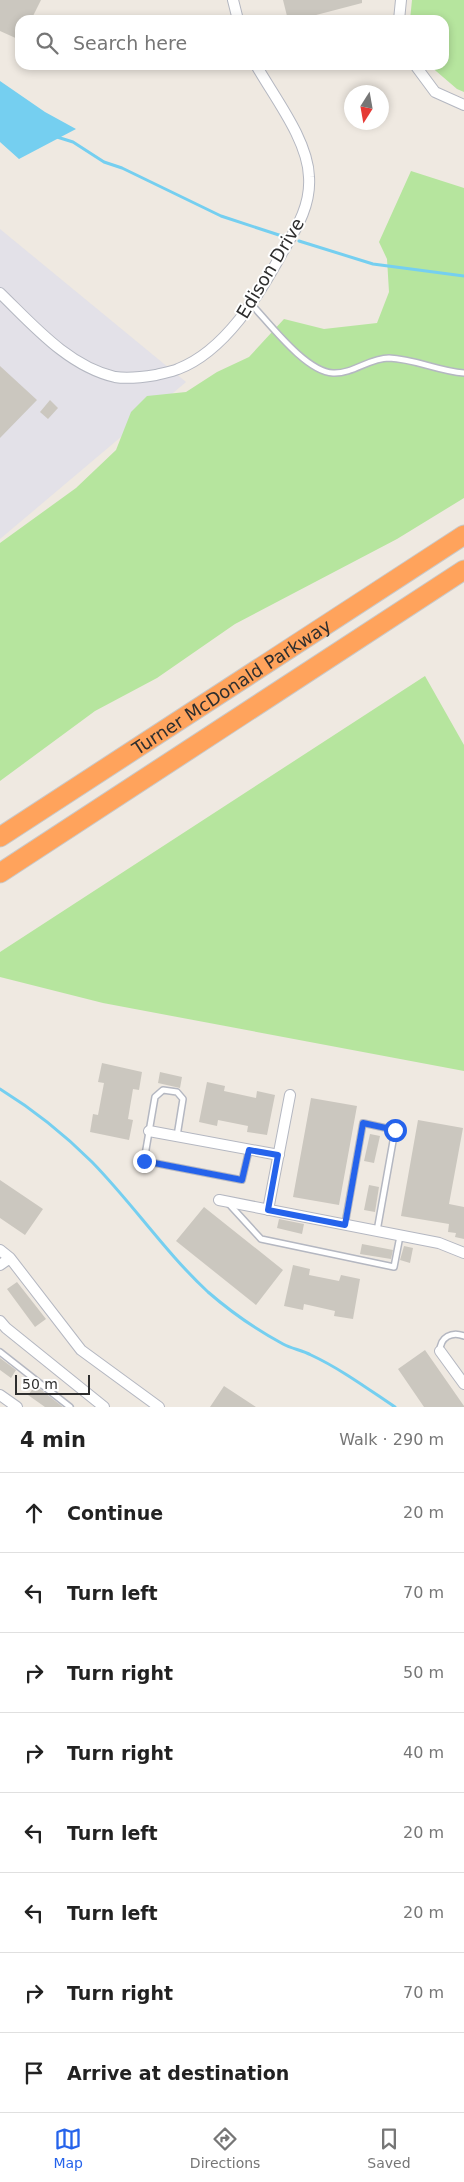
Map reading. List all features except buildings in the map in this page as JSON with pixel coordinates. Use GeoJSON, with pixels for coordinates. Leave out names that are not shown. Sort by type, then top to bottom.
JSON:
{"type":"FeatureCollection","features":[{"type":"Feature","properties":{"kind":"highway","name":"Turner McDonald Parkway"},"geometry":{"type":"LineString","coordinates":[[0,838],[464,535]]}},
{"type":"Feature","properties":{"kind":"highway","name":"Turner McDonald Parkway"},"geometry":{"type":"LineString","coordinates":[[0,872],[464,570]]}},
{"type":"Feature","properties":{"kind":"street"},"geometry":{"type":"LineString","coordinates":[[233,0],[237,15]]}},
{"type":"Feature","properties":{"kind":"street"},"geometry":{"type":"LineString","coordinates":[[400,15],[401,0]]}},
{"type":"Feature","properties":{"kind":"street","name":"Edison Drive"},"geometry":{"type":"LineString","coordinates":[[0,293],[51,341],[85,366],[116,377],[144,377],[178,369],[203,355],[235,325],[252,305],[300,222],[309,198],[310,176],[307,157],[298,136],[259,70]]}},
{"type":"Feature","properties":{"kind":"street"},"geometry":{"type":"LineString","coordinates":[[419,70],[435,92],[464,105]]}},
{"type":"Feature","properties":{"kind":"street"},"geometry":{"type":"LineString","coordinates":[[268,1210],[290,1095]]}},
{"type":"Feature","properties":{"kind":"street"},"geometry":{"type":"LineString","coordinates":[[149,1131],[278,1155]]}},
{"type":"Feature","properties":{"kind":"street"},"geometry":{"type":"LineString","coordinates":[[223,1201],[439,1243],[464,1253]]}},
{"type":"Feature","properties":{"kind":"street"},"geometry":{"type":"LineString","coordinates":[[0,1250],[10,1258],[81,1350],[159,1407]]}},
{"type":"Feature","properties":{"kind":"street"},"geometry":{"type":"LineString","coordinates":[[0,1265],[10,1258]]}},
{"type":"Feature","properties":{"kind":"street"},"geometry":{"type":"LineString","coordinates":[[0,1321],[6,1328],[104,1407]]}},
{"type":"Feature","properties":{"kind":"street"},"geometry":{"type":"LineString","coordinates":[[440,1351],[464,1384]]}},
{"type":"Feature","properties":{"kind":"street"},"geometry":{"type":"LineString","coordinates":[[0,1394],[17,1407]]}},
{"type":"Feature","properties":{"kind":"lane"},"geometry":{"type":"LineString","coordinates":[[252,305],[307,362],[321,370],[333,373],[385,358],[401,358],[464,373]]}},
{"type":"Feature","properties":{"kind":"lane"},"geometry":{"type":"LineString","coordinates":[[177,1136],[183,1099],[177,1092],[163,1090],[156,1097],[144,1161],[242,1180],[249,1150]]}},
{"type":"Feature","properties":{"kind":"lane"},"geometry":{"type":"LineString","coordinates":[[345,1225],[363,1123],[395,1130],[378,1231]]}},
{"type":"Feature","properties":{"kind":"lane"},"geometry":{"type":"LineString","coordinates":[[223,1201],[262,1239],[394,1267],[400,1236]]}},
{"type":"Feature","properties":{"kind":"lane"},"geometry":{"type":"LineString","coordinates":[[440,1351],[443,1340],[449,1335],[457,1332],[464,1336]]}},
{"type":"Feature","properties":{"kind":"lane"},"geometry":{"type":"LineString","coordinates":[[0,1352],[70,1407]]}},
{"type":"Feature","properties":{"kind":"shaded area"},"geometry":{"type":"Polygon","coordinates":[[[0,229],[186,382],[0,539],[0,229]]]}},
{"type":"Feature","properties":{"kind":"green space"},"geometry":{"type":"Polygon","coordinates":[[[412,0],[464,0],[464,92],[457,89],[435,70],[449,70],[449,15],[410,15],[412,0]]]}},
{"type":"Feature","properties":{"kind":"green space"},"geometry":{"type":"Polygon","coordinates":[[[411,171],[464,188],[464,498],[397,539],[235,624],[157,678],[95,711],[0,781],[0,543],[76,488],[116,450],[131,412],[147,396],[186,392],[217,372],[249,357],[284,319],[324,329],[377,323],[389,292],[387,259],[379,242],[411,171]]]}},
{"type":"Feature","properties":{"kind":"green space"},"geometry":{"type":"Polygon","coordinates":[[[425,676],[464,745],[464,1071],[103,1003],[0,977],[0,952],[425,676]]]}},
{"type":"Feature","properties":{"kind":"water"},"geometry":{"type":"Polygon","coordinates":[[[0,81],[45,112],[76,129],[19,159],[0,142],[0,81]]]}},
{"type":"Feature","properties":{"kind":"waterway"},"geometry":{"type":"LineString","coordinates":[[57,137],[73,142],[104,162],[122,168],[221,216],[282,236]]}},
{"type":"Feature","properties":{"kind":"waterway"},"geometry":{"type":"LineString","coordinates":[[299,241],[373,264],[464,276]]}},
{"type":"Feature","properties":{"kind":"waterway"},"geometry":{"type":"LineString","coordinates":[[0,1089],[60,1132],[92,1162],[192,1277],[235,1314],[286,1346],[308,1353],[333,1366],[395,1407]]}},
{"type":"Feature","properties":{"kind":"route"},"geometry":{"type":"LineString","coordinates":[[144,1161],[242,1180],[249,1150],[278,1155],[268,1210],[345,1225],[363,1123],[395,1130]]}}]}
